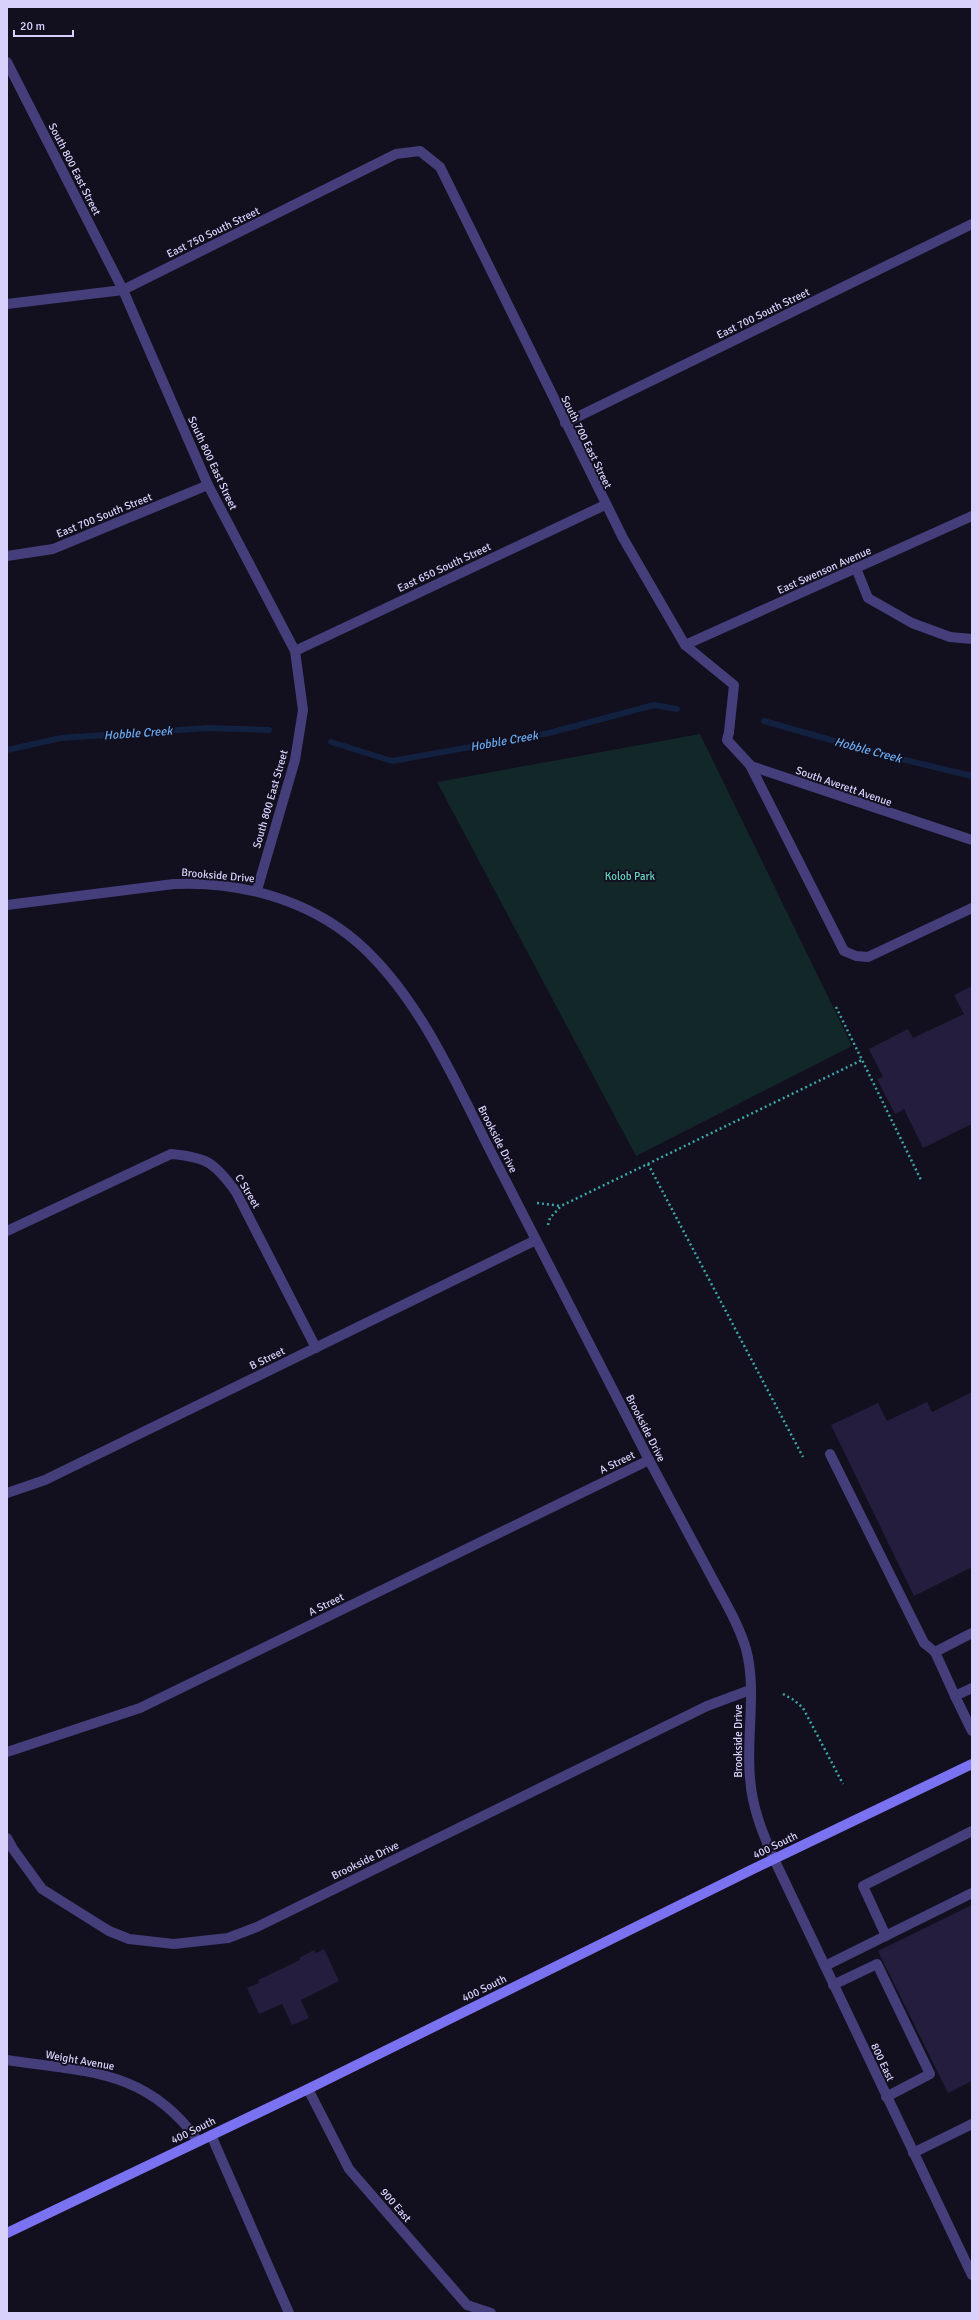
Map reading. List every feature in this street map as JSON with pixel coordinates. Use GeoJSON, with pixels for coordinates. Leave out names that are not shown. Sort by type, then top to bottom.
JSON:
{"type":"FeatureCollection","features":[{"type":"Feature","properties":{"kind":"main road","name":"400 South"},"geometry":{"type":"LineString","coordinates":[[7,2233],[308,2089],[774,1859],[972,1764]]}},
{"type":"Feature","properties":{"kind":"street","name":"South 800 East Street"},"geometry":{"type":"LineString","coordinates":[[7,62],[123,290],[208,485],[295,651],[303,710],[295,760],[257,890]]}},
{"type":"Feature","properties":{"kind":"street","name":"East 750 South Street"},"geometry":{"type":"LineString","coordinates":[[7,304],[123,290],[396,154],[420,151]]}},
{"type":"Feature","properties":{"kind":"street","name":"South 700 East Street"},"geometry":{"type":"LineString","coordinates":[[420,151],[440,167],[605,505],[685,645],[734,685],[728,732]]}},
{"type":"Feature","properties":{"kind":"street","name":"East 700 South Street"},"geometry":{"type":"LineString","coordinates":[[564,423],[972,224]]}},
{"type":"Feature","properties":{"kind":"street","name":"East 700 South Street"},"geometry":{"type":"LineString","coordinates":[[7,556],[52,549],[208,485]]}},
{"type":"Feature","properties":{"kind":"street","name":"East 650 South Street"},"geometry":{"type":"LineString","coordinates":[[295,651],[605,505]]}},
{"type":"Feature","properties":{"kind":"street","name":"East Swenson Avenue"},"geometry":{"type":"LineString","coordinates":[[685,645],[972,516]]}},
{"type":"Feature","properties":{"kind":"street"},"geometry":{"type":"LineString","coordinates":[[856,568],[868,598],[912,623],[950,637],[972,639]]}},
{"type":"Feature","properties":{"kind":"street","name":"South Averett Avenue"},"geometry":{"type":"LineString","coordinates":[[728,732],[727,740],[750,765],[778,777],[972,840]]}},
{"type":"Feature","properties":{"kind":"street"},"geometry":{"type":"LineString","coordinates":[[750,765],[844,950],[856,956],[868,957],[972,908]]}},
{"type":"Feature","properties":{"kind":"street","name":"Brookside Drive"},"geometry":{"type":"LineString","coordinates":[[7,905],[174,884],[191,883],[257,890],[295,904],[355,941],[401,988],[414,1006],[649,1460],[733,1616],[746,1651],[750,1690],[750,1777],[757,1821],[774,1859]]}},
{"type":"Feature","properties":{"kind":"street","name":"C Street"},"geometry":{"type":"LineString","coordinates":[[7,1231],[172,1154],[198,1156],[221,1170],[236,1192],[316,1348]]}},
{"type":"Feature","properties":{"kind":"street","name":"B Street"},"geometry":{"type":"LineString","coordinates":[[7,1493],[45,1480],[536,1240]]}},
{"type":"Feature","properties":{"kind":"street"},"geometry":{"type":"LineString","coordinates":[[830,1454],[924,1643],[934,1652],[972,1731]]}},
{"type":"Feature","properties":{"kind":"street","name":"A Street"},"geometry":{"type":"LineString","coordinates":[[7,1752],[140,1708],[649,1460]]}},
{"type":"Feature","properties":{"kind":"street"},"geometry":{"type":"LineString","coordinates":[[934,1652],[972,1633]]}},
{"type":"Feature","properties":{"kind":"street"},"geometry":{"type":"LineString","coordinates":[[955,1696],[972,1688]]}},
{"type":"Feature","properties":{"kind":"street","name":"Brookside Drive"},"geometry":{"type":"LineString","coordinates":[[7,1838],[13,1849],[42,1889],[109,1931],[129,1939],[168,1943],[228,1938],[257,1927],[707,1706],[750,1690]]}},
{"type":"Feature","properties":{"kind":"street"},"geometry":{"type":"LineString","coordinates":[[886,1936],[863,1886],[972,1831]]}},
{"type":"Feature","properties":{"kind":"street","name":"800 East"},"geometry":{"type":"LineString","coordinates":[[774,1859],[972,2275]]}},
{"type":"Feature","properties":{"kind":"street"},"geometry":{"type":"LineString","coordinates":[[825,1966],[972,1893]]}},
{"type":"Feature","properties":{"kind":"street"},"geometry":{"type":"LineString","coordinates":[[833,1985],[877,1964],[930,2074],[886,2097]]}},
{"type":"Feature","properties":{"kind":"street","name":"Weight Avenue"},"geometry":{"type":"LineString","coordinates":[[7,2060],[99,2073],[138,2086],[172,2110],[198,2141]]}},
{"type":"Feature","properties":{"kind":"street","name":"900 East"},"geometry":{"type":"LineString","coordinates":[[308,2089],[349,2169],[467,2305],[491,2313]]}},
{"type":"Feature","properties":{"kind":"street"},"geometry":{"type":"LineString","coordinates":[[913,2153],[972,2124]]}},
{"type":"Feature","properties":{"kind":"street"},"geometry":{"type":"LineString","coordinates":[[211,2135],[288,2313]]}},
{"type":"Feature","properties":{"kind":"path"},"geometry":{"type":"LineString","coordinates":[[836,1007],[922,1182]]}},
{"type":"Feature","properties":{"kind":"path"},"geometry":{"type":"LineString","coordinates":[[548,1225],[550,1218],[561,1206],[862,1060]]}},
{"type":"Feature","properties":{"kind":"path"},"geometry":{"type":"LineString","coordinates":[[648,1164],[803,1457]]}},
{"type":"Feature","properties":{"kind":"path"},"geometry":{"type":"LineString","coordinates":[[537,1204],[561,1206]]}},
{"type":"Feature","properties":{"kind":"path"},"geometry":{"type":"LineString","coordinates":[[783,1694],[794,1700],[803,1708],[843,1784]]}},
{"type":"Feature","properties":{"kind":"green space","name":"Kolob Park"},"geometry":{"type":"Polygon","coordinates":[[[700,734],[852,1046],[636,1156],[437,782],[700,734]]]}},
{"type":"Feature","properties":{"kind":"building"},"geometry":{"type":"Polygon","coordinates":[[[972,986],[972,1124],[923,1148],[904,1109],[895,1114],[877,1079],[883,1077],[869,1049],[908,1029],[913,1038],[964,1014],[954,995],[972,986]]]}},
{"type":"Feature","properties":{"kind":"building"},"geometry":{"type":"Polygon","coordinates":[[[972,1392],[972,1567],[914,1596],[831,1425],[878,1403],[887,1421],[927,1402],[932,1412],[972,1392]]]}},
{"type":"Feature","properties":{"kind":"building"},"geometry":{"type":"Polygon","coordinates":[[[972,1905],[972,2081],[948,2093],[878,1951],[972,1905]]]}},
{"type":"Feature","properties":{"kind":"building"},"geometry":{"type":"Polygon","coordinates":[[[324,1949],[339,1981],[301,2000],[309,2018],[292,2025],[282,2004],[259,2014],[247,1988],[259,1983],[258,1980],[300,1960],[299,1958],[314,1950],[316,1953],[324,1949]]]}},
{"type":"Feature","properties":{"kind":"waterway","name":"Hobble Creek"},"geometry":{"type":"LineString","coordinates":[[331,742],[392,761],[549,733],[654,705],[677,709]]}},
{"type":"Feature","properties":{"kind":"waterway","name":"Hobble Creek"},"geometry":{"type":"LineString","coordinates":[[764,721],[880,754],[972,776]]}},
{"type":"Feature","properties":{"kind":"waterway","name":"Hobble Creek"},"geometry":{"type":"LineString","coordinates":[[7,750],[61,738],[208,728],[269,730]]}}]}
